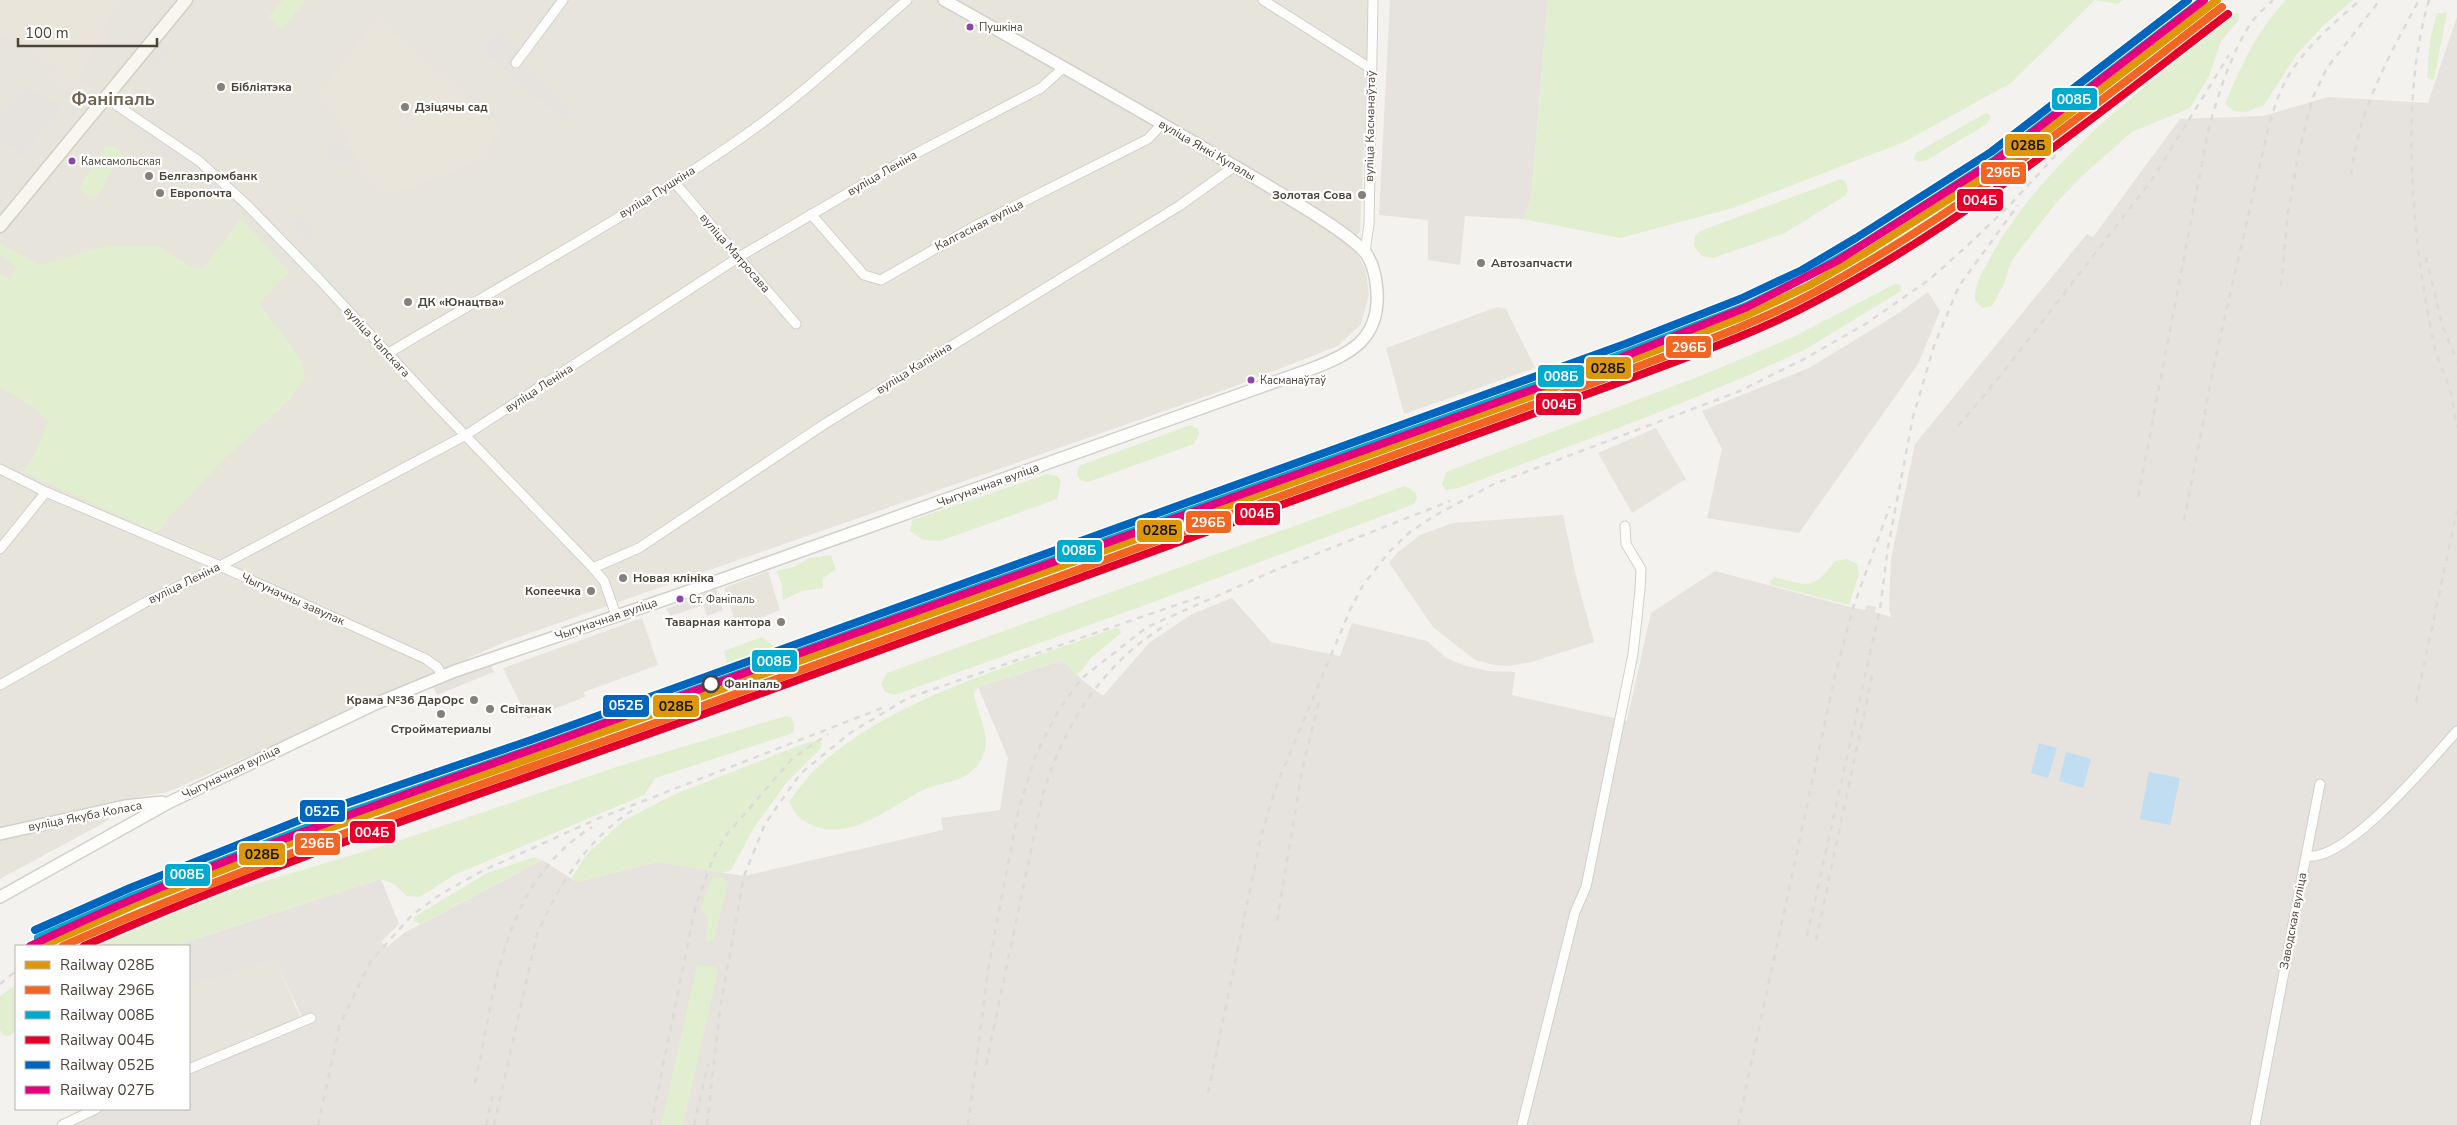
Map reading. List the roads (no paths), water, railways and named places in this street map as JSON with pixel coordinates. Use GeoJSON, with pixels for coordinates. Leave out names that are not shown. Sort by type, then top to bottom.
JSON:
{"type":"FeatureCollection","features":[{"type":"Feature","properties":{"kind":"main road"},"geometry":{"type":"LineString","coordinates":[[0,226],[186,0]]}},
{"type":"Feature","properties":{"kind":"street"},"geometry":{"type":"LineString","coordinates":[[516,63],[563,0]]}},
{"type":"Feature","properties":{"kind":"street","name":"вуліца Пушкіна"},"geometry":{"type":"LineString","coordinates":[[386,354],[675,183],[743,137],[821,74],[907,0]]}},
{"type":"Feature","properties":{"kind":"street","name":"вуліца Янкі Купалы"},"geometry":{"type":"LineString","coordinates":[[944,0],[1289,198],[1365,253],[1373,265],[1376,278],[1377,314],[1366,337],[1347,353]]}},
{"type":"Feature","properties":{"kind":"street"},"geometry":{"type":"LineString","coordinates":[[1263,0],[1370,68]]}},
{"type":"Feature","properties":{"kind":"street","name":"вуліца Касманаўтаў"},"geometry":{"type":"LineString","coordinates":[[1365,253],[1369,224],[1370,68],[1373,0]]}},
{"type":"Feature","properties":{"kind":"street","name":"вуліца Леніна"},"geometry":{"type":"LineString","coordinates":[[0,685],[144,604],[466,436],[738,257],[914,155],[1041,88],[1063,68]]}},
{"type":"Feature","properties":{"kind":"street","name":"вуліца Чапскага"},"geometry":{"type":"LineString","coordinates":[[106,98],[172,141],[217,177],[318,278],[386,354],[594,568],[604,581],[616,615]]}},
{"type":"Feature","properties":{"kind":"street","name":"Калгасная вуліца"},"geometry":{"type":"LineString","coordinates":[[811,214],[864,275],[881,280],[974,226],[1148,139],[1162,124]]}},
{"type":"Feature","properties":{"kind":"street","name":"вуліца Калініна"},"geometry":{"type":"LineString","coordinates":[[594,568],[639,548],[823,425],[1179,206],[1235,166]]}},
{"type":"Feature","properties":{"kind":"street","name":"вуліца Матросава"},"geometry":{"type":"LineString","coordinates":[[675,183],[796,324]]}},
{"type":"Feature","properties":{"kind":"street","name":"Чыгуначная вуліца"},"geometry":{"type":"LineString","coordinates":[[0,897],[170,802],[366,708],[443,676],[1184,415],[1330,362],[1347,353]]}},
{"type":"Feature","properties":{"kind":"street","name":"Чыгуначны завулак"},"geometry":{"type":"LineString","coordinates":[[0,469],[46,492],[220,566],[426,659],[437,667],[443,676]]}},
{"type":"Feature","properties":{"kind":"street"},"geometry":{"type":"LineString","coordinates":[[0,549],[46,492]]}},
{"type":"Feature","properties":{"kind":"street"},"geometry":{"type":"LineString","coordinates":[[1522,1125],[1575,912],[1586,887],[1633,654],[1640,569],[1626,544],[1625,526]]}},
{"type":"Feature","properties":{"kind":"street","name":"Заводская вуліца"},"geometry":{"type":"LineString","coordinates":[[2255,1125],[2306,856],[2314,858],[2331,851],[2353,836],[2388,806],[2457,731]]}},
{"type":"Feature","properties":{"kind":"street"},"geometry":{"type":"LineString","coordinates":[[2306,856],[2320,784]]}},
{"type":"Feature","properties":{"kind":"street","name":"вуліца Якуба Коласа"},"geometry":{"type":"LineString","coordinates":[[0,834],[125,806],[170,802]]}},
{"type":"Feature","properties":{"kind":"street"},"geometry":{"type":"LineString","coordinates":[[125,806],[132,822]]}},
{"type":"Feature","properties":{"kind":"street"},"geometry":{"type":"LineString","coordinates":[[190,1069],[311,1018]]}},
{"type":"Feature","properties":{"kind":"street"},"geometry":{"type":"LineString","coordinates":[[62,1125],[94,1110]]}},
{"type":"Feature","properties":{"kind":"water"},"geometry":{"type":"Polygon","coordinates":[[[2039,743],[2057,748],[2048,778],[2031,773],[2039,743]]]}},
{"type":"Feature","properties":{"kind":"water"},"geometry":{"type":"Polygon","coordinates":[[[2066,752],[2091,759],[2083,788],[2059,781],[2066,752]]]}},
{"type":"Feature","properties":{"kind":"water"},"geometry":{"type":"Polygon","coordinates":[[[2149,772],[2180,778],[2170,825],[2140,819],[2149,772]]]}},
{"type":"Feature","properties":{"kind":"railway"},"geometry":{"type":"LineString","coordinates":[[1208,1093],[1261,837],[1277,784],[1350,610],[1363,585],[1389,552],[1410,532],[1434,516],[1494,484],[1740,391],[1806,358],[1867,323],[1930,279],[1968,245],[2009,206],[2124,81],[2222,0]]}},
{"type":"Feature","properties":{"kind":"railway"},"geometry":{"type":"LineString","coordinates":[[2138,497],[2209,127],[2226,75],[2242,38],[2254,19],[2273,0]]}},
{"type":"Feature","properties":{"kind":"railway"},"geometry":{"type":"LineString","coordinates":[[2184,521],[2215,360],[2270,121],[2280,92],[2297,63],[2306,51],[2360,0]]}},
{"type":"Feature","properties":{"kind":"railway"},"geometry":{"type":"LineString","coordinates":[[2281,286],[2288,212],[2299,152],[2312,99],[2327,68],[2380,0]]}},
{"type":"Feature","properties":{"kind":"railway"},"geometry":{"type":"LineString","coordinates":[[2351,175],[2360,129],[2376,84],[2419,0]]}},
{"type":"Feature","properties":{"kind":"railway"},"geometry":{"type":"LineString","coordinates":[[2429,0],[2420,39],[2414,81],[2412,170],[2419,258],[2426,300],[2436,353],[2450,391],[2457,428]]}},
{"type":"Feature","properties":{"kind":"railway"},"geometry":{"type":"LineString","coordinates":[[1958,426],[2001,375],[2151,181],[2229,55]]}},
{"type":"Feature","properties":{"kind":"railway"},"geometry":{"type":"LineString","coordinates":[[1807,936],[1880,609],[1888,547],[1913,417],[1934,346],[1959,286],[2018,205]]}},
{"type":"Feature","properties":{"kind":"railway"},"geometry":{"type":"LineString","coordinates":[[2426,257],[2442,325],[2457,361]]}},
{"type":"Feature","properties":{"kind":"railway"},"geometry":{"type":"LineString","coordinates":[[968,1125],[989,964],[1018,812],[1036,754],[1058,711],[1081,679],[1147,627],[1278,569],[1450,501]]}},
{"type":"Feature","properties":{"kind":"railway"},"geometry":{"type":"LineString","coordinates":[[1738,1125],[1835,676],[1853,608],[1890,506]]}},
{"type":"Feature","properties":{"kind":"railway"},"geometry":{"type":"LineString","coordinates":[[2416,702],[2457,511]]}},
{"type":"Feature","properties":{"kind":"railway"},"geometry":{"type":"LineString","coordinates":[[707,1125],[720,1009],[744,876],[765,824],[800,774],[850,733],[908,698],[1205,595]]}},
{"type":"Feature","properties":{"kind":"railway"},"geometry":{"type":"LineString","coordinates":[[986,1065],[1042,798],[1050,772],[1073,722],[1105,677],[1145,639],[1168,624]]}},
{"type":"Feature","properties":{"kind":"railway"},"geometry":{"type":"LineString","coordinates":[[1816,940],[1872,676]]}},
{"type":"Feature","properties":{"kind":"railway"},"geometry":{"type":"LineString","coordinates":[[1277,921],[1302,771],[1320,697]]}},
{"type":"Feature","properties":{"kind":"railway"},"geometry":{"type":"LineString","coordinates":[[318,1125],[340,1024],[371,961],[412,915],[441,894],[482,871],[597,819],[882,708]]}},
{"type":"Feature","properties":{"kind":"railway"},"geometry":{"type":"LineString","coordinates":[[651,1125],[695,908],[713,858],[727,834],[792,759],[828,734]]}},
{"type":"Feature","properties":{"kind":"railway"},"geometry":{"type":"LineString","coordinates":[[246,879],[452,807]]}},
{"type":"Feature","properties":{"kind":"railway"},"geometry":{"type":"LineString","coordinates":[[494,1125],[537,934],[555,898],[576,864],[602,835],[633,810]]}},
{"type":"Feature","properties":{"kind":"railway"},"geometry":{"type":"LineString","coordinates":[[475,1083],[497,976],[507,941],[521,908],[538,878],[562,851],[592,827]]}},
{"type":"Feature","properties":{"kind":"railway"},"geometry":{"type":"LineString","coordinates":[[57,945],[93,928],[303,846]]}},
{"type":"Feature","properties":{"kind":"railway"},"geometry":{"type":"LineString","coordinates":[[0,984],[15,972]]}},
{"type":"Feature","properties":{"kind":"railway"},"geometry":{"type":"LineString","coordinates":[[694,1125],[708,1064]]}},
{"type":"Feature","properties":{"kind":"railway"},"geometry":{"type":"LineString","coordinates":[[486,1125],[494,1090]]}},
{"type":"Feature","properties":{"kind":"rail line","name":"052Б"},"geometry":{"type":"LineString","coordinates":[[35,930],[130,888],[315,814],[531,740],[1625,344],[1740,299],[1802,270],[1991,152],[2188,0]]}},
{"type":"Feature","properties":{"kind":"rail line","name":"008Б"},"geometry":{"type":"LineString","coordinates":[[38,938],[133,896],[318,823],[534,748],[1628,352],[1744,307],[1806,277],[1860,246],[1996,159],[2203,0]]}},
{"type":"Feature","properties":{"kind":"rail line","name":"027Б"},"geometry":{"type":"LineString","coordinates":[[32,945],[169,884],[312,828],[1615,360],[1747,307],[1837,261],[1995,161],[2204,0]]}},
{"type":"Feature","properties":{"kind":"rail line","name":"028Б"},"geometry":{"type":"LineString","coordinates":[[44,945],[136,904],[321,831],[537,756],[1631,360],[1747,315],[1810,285],[1865,253],[2001,166],[2217,0]]}},
{"type":"Feature","properties":{"kind":"rail line","name":"296Б"},"geometry":{"type":"LineString","coordinates":[[65,945],[137,914],[288,854],[1513,412],[1748,324],[1815,292],[1869,261],[1973,194],[2074,121],[2222,7]]}},
{"type":"Feature","properties":{"kind":"rail line","name":"004Б"},"geometry":{"type":"LineString","coordinates":[[86,945],[228,886],[374,831],[668,727],[1637,376],[1752,332],[1818,300],[1926,237],[2029,166],[2228,14]]}},
{"type":"Feature","properties":{"kind":"place","name":"Пушкіна"},"geometry":{"type":"Point","coordinates":[970,27]}},
{"type":"Feature","properties":{"kind":"place","name":"Бібліятэка"},"geometry":{"type":"Point","coordinates":[221,87]}},
{"type":"Feature","properties":{"kind":"place","name":"Дзіцячы сад"},"geometry":{"type":"Point","coordinates":[405,107]}},
{"type":"Feature","properties":{"kind":"place","name":"Камсамольская"},"geometry":{"type":"Point","coordinates":[72,161]}},
{"type":"Feature","properties":{"kind":"place","name":"Белгазпромбанк"},"geometry":{"type":"Point","coordinates":[149,176]}},
{"type":"Feature","properties":{"kind":"place","name":"Европочта"},"geometry":{"type":"Point","coordinates":[160,193]}},
{"type":"Feature","properties":{"kind":"place","name":"Золотая Сова"},"geometry":{"type":"Point","coordinates":[1362,195]}},
{"type":"Feature","properties":{"kind":"place","name":"Автозапчасти"},"geometry":{"type":"Point","coordinates":[1481,263]}},
{"type":"Feature","properties":{"kind":"place","name":"ДК «Юнацтва»"},"geometry":{"type":"Point","coordinates":[408,302]}},
{"type":"Feature","properties":{"kind":"place","name":"Касманаўтаў"},"geometry":{"type":"Point","coordinates":[1251,380]}},
{"type":"Feature","properties":{"kind":"place","name":"Новая клініка"},"geometry":{"type":"Point","coordinates":[623,578]}},
{"type":"Feature","properties":{"kind":"place","name":"Копеечка"},"geometry":{"type":"Point","coordinates":[591,591]}},
{"type":"Feature","properties":{"kind":"place","name":"Ст. Фаніпаль"},"geometry":{"type":"Point","coordinates":[680,599]}},
{"type":"Feature","properties":{"kind":"place","name":"Таварная кантора"},"geometry":{"type":"Point","coordinates":[781,622]}},
{"type":"Feature","properties":{"kind":"place","name":"Фаніпаль"},"geometry":{"type":"Point","coordinates":[711,684]}},
{"type":"Feature","properties":{"kind":"place","name":"Крама №36 ДарОрс"},"geometry":{"type":"Point","coordinates":[474,700]}},
{"type":"Feature","properties":{"kind":"place","name":"Світанак"},"geometry":{"type":"Point","coordinates":[490,709]}},
{"type":"Feature","properties":{"kind":"place","name":"Стройматериалы"},"geometry":{"type":"Point","coordinates":[441,714]}},
{"type":"Feature","properties":{"kind":"district","name":"Фаніпаль"},"geometry":{"type":"Point","coordinates":[113,99]}}]}
